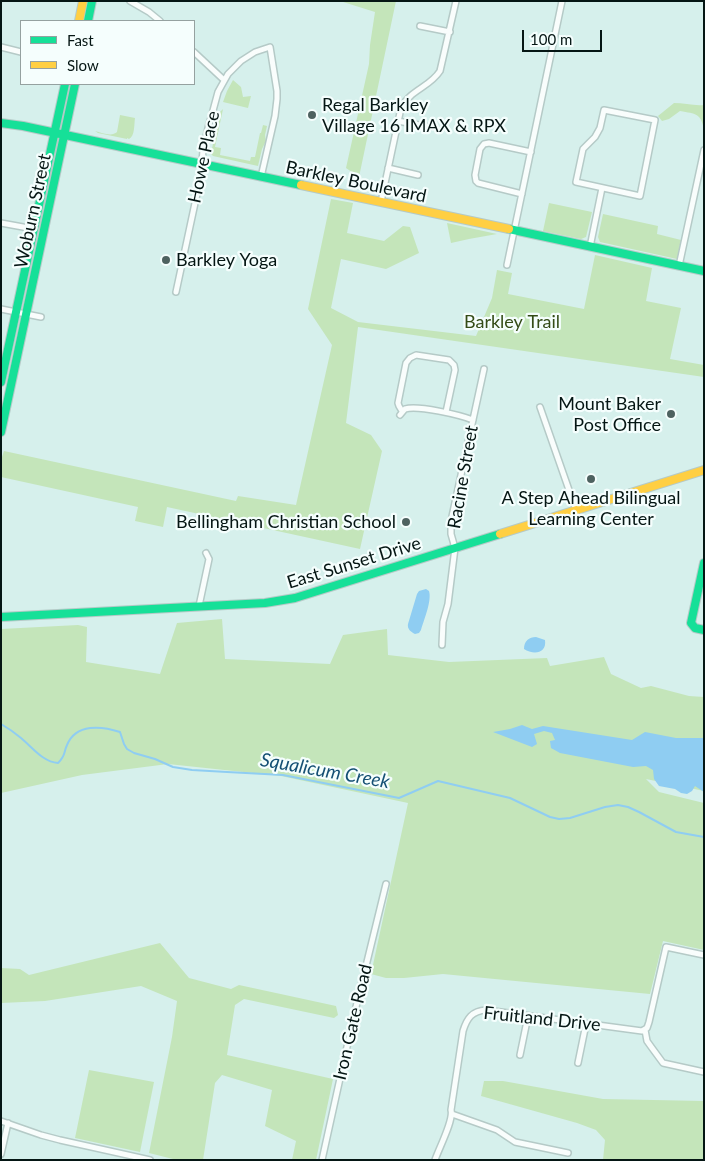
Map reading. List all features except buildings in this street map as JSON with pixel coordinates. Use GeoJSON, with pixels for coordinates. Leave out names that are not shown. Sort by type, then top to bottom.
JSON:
{"type":"FeatureCollection","features":[{"type":"Feature","properties":{"kind":"main road"},"geometry":{"type":"LineString","coordinates":[[79,20],[83,1]]}},
{"type":"Feature","properties":{"kind":"main road"},"geometry":{"type":"LineString","coordinates":[[88,20],[92,1]]}},
{"type":"Feature","properties":{"kind":"main road","name":"Woburn Street"},"geometry":{"type":"LineString","coordinates":[[1,382],[65,85]]}},
{"type":"Feature","properties":{"kind":"main road","name":"Woburn Street"},"geometry":{"type":"LineString","coordinates":[[1,432],[75,85]]}},
{"type":"Feature","properties":{"kind":"main road","name":"Barkley Boulevard"},"geometry":{"type":"LineString","coordinates":[[1,122],[704,271]]}},
{"type":"Feature","properties":{"kind":"main road","name":"East Sunset Drive"},"geometry":{"type":"LineString","coordinates":[[1,616],[264,603],[295,598],[704,470]]}},
{"type":"Feature","properties":{"kind":"main road"},"geometry":{"type":"LineString","coordinates":[[704,563],[691,622],[696,628],[704,630]]}},
{"type":"Feature","properties":{"kind":"street"},"geometry":{"type":"LineString","coordinates":[[130,1],[159,20]]}},
{"type":"Feature","properties":{"kind":"street"},"geometry":{"type":"LineString","coordinates":[[381,202],[401,108],[407,98],[435,78],[440,71],[456,1]]}},
{"type":"Feature","properties":{"kind":"street"},"geometry":{"type":"LineString","coordinates":[[507,265],[562,1]]}},
{"type":"Feature","properties":{"kind":"street"},"geometry":{"type":"LineString","coordinates":[[420,26],[450,32]]}},
{"type":"Feature","properties":{"kind":"street","name":"Howe Place"},"geometry":{"type":"LineString","coordinates":[[176,292],[198,190],[203,150],[216,96],[233,68],[256,51],[270,47],[278,99],[261,177]]}},
{"type":"Feature","properties":{"kind":"street"},"geometry":{"type":"LineString","coordinates":[[1,48],[20,52]]}},
{"type":"Feature","properties":{"kind":"street"},"geometry":{"type":"LineString","coordinates":[[195,53],[224,80]]}},
{"type":"Feature","properties":{"kind":"street"},"geometry":{"type":"LineString","coordinates":[[604,110],[655,120],[640,196],[602,188],[576,182],[580,158],[584,149],[595,138],[600,128],[604,110]]}},
{"type":"Feature","properties":{"kind":"street"},"geometry":{"type":"LineString","coordinates":[[398,121],[429,127]]}},
{"type":"Feature","properties":{"kind":"street"},"geometry":{"type":"LineString","coordinates":[[522,194],[476,181],[475,175],[480,149],[484,144],[489,143],[531,152]]}},
{"type":"Feature","properties":{"kind":"street"},"geometry":{"type":"LineString","coordinates":[[680,266],[704,150]]}},
{"type":"Feature","properties":{"kind":"street"},"geometry":{"type":"LineString","coordinates":[[388,168],[418,175]]}},
{"type":"Feature","properties":{"kind":"street"},"geometry":{"type":"LineString","coordinates":[[590,247],[602,188]]}},
{"type":"Feature","properties":{"kind":"street"},"geometry":{"type":"LineString","coordinates":[[1,223],[34,229]]}},
{"type":"Feature","properties":{"kind":"street"},"geometry":{"type":"LineString","coordinates":[[1,309],[41,317]]}},
{"type":"Feature","properties":{"kind":"street"},"geometry":{"type":"LineString","coordinates":[[446,412],[455,370],[453,363],[450,360],[416,355],[410,358],[406,363],[398,403],[401,413],[404,409],[412,408],[446,412],[473,420]]}},
{"type":"Feature","properties":{"kind":"street","name":"Racine Street"},"geometry":{"type":"LineString","coordinates":[[442,645],[455,548],[451,534],[452,521],[484,369]]}},
{"type":"Feature","properties":{"kind":"street"},"geometry":{"type":"LineString","coordinates":[[540,407],[576,510]]}},
{"type":"Feature","properties":{"kind":"street"},"geometry":{"type":"LineString","coordinates":[[199,606],[208,558],[206,553]]}},
{"type":"Feature","properties":{"kind":"street","name":"Iron Gate Road"},"geometry":{"type":"LineString","coordinates":[[322,1160],[354,1015],[386,884]]}},
{"type":"Feature","properties":{"kind":"street"},"geometry":{"type":"LineString","coordinates":[[704,955],[666,947],[649,1022],[645,1030],[647,1041],[663,1062],[704,1072]]}},
{"type":"Feature","properties":{"kind":"street","name":"Fruitland Drive"},"geometry":{"type":"LineString","coordinates":[[435,1160],[452,1114],[451,1110],[463,1030],[467,1020],[475,1012],[486,1010],[640,1031],[645,1030]]}},
{"type":"Feature","properties":{"kind":"street"},"geometry":{"type":"LineString","coordinates":[[520,1055],[528,1016]]}},
{"type":"Feature","properties":{"kind":"street"},"geometry":{"type":"LineString","coordinates":[[578,1063],[586,1024]]}},
{"type":"Feature","properties":{"kind":"street"},"geometry":{"type":"LineString","coordinates":[[452,1114],[497,1130],[515,1142],[568,1153]]}},
{"type":"Feature","properties":{"kind":"street"},"geometry":{"type":"LineString","coordinates":[[1,1121],[60,1140],[150,1160]]}},
{"type":"Feature","properties":{"kind":"street"},"geometry":{"type":"LineString","coordinates":[[1,1154],[8,1123]]}},
{"type":"Feature","properties":{"kind":"green space"},"geometry":{"type":"Polygon","coordinates":[[[340,1],[396,1],[359,177],[346,168],[369,64],[375,12],[340,1]]]}},
{"type":"Feature","properties":{"kind":"green space"},"geometry":{"type":"Polygon","coordinates":[[[233,80],[241,87],[243,97],[251,96],[248,108],[223,102],[233,80]]]}},
{"type":"Feature","properties":{"kind":"green space"},"geometry":{"type":"Polygon","coordinates":[[[674,103],[704,105],[704,130],[699,117],[690,113],[680,111],[669,119],[662,121],[658,116],[674,103]]]}},
{"type":"Feature","properties":{"kind":"green space"},"geometry":{"type":"Polygon","coordinates":[[[223,109],[215,147],[221,148],[220,155],[250,161],[251,157],[255,157],[263,125],[267,126],[266,141],[258,166],[211,154],[219,113],[223,109]]]}},
{"type":"Feature","properties":{"kind":"green space"},"geometry":{"type":"Polygon","coordinates":[[[120,115],[135,118],[131,138],[127,139],[98,133],[95,131],[107,134],[117,132],[120,115]]]}},
{"type":"Feature","properties":{"kind":"green space","name":"Barkley Trail"},"geometry":{"type":"Polygon","coordinates":[[[331,199],[353,203],[347,233],[384,241],[403,226],[410,227],[419,253],[386,269],[341,259],[331,308],[358,322],[476,336],[492,298],[497,270],[512,273],[508,294],[584,309],[595,255],[652,268],[646,301],[681,308],[670,359],[704,365],[704,377],[358,327],[346,423],[371,435],[382,451],[360,549],[167,507],[163,527],[135,521],[138,507],[1,477],[1,460],[4,451],[236,501],[238,496],[296,505],[332,345],[308,309],[331,199]]]}},
{"type":"Feature","properties":{"kind":"green space"},"geometry":{"type":"Polygon","coordinates":[[[549,203],[592,212],[586,237],[581,239],[543,231],[549,203]]]}},
{"type":"Feature","properties":{"kind":"green space"},"geometry":{"type":"Polygon","coordinates":[[[603,214],[658,226],[657,234],[681,240],[677,259],[600,242],[598,237],[603,214]]]}},
{"type":"Feature","properties":{"kind":"green space"},"geometry":{"type":"Polygon","coordinates":[[[447,223],[497,234],[451,243],[447,223]]]}},
{"type":"Feature","properties":{"kind":"green space"},"geometry":{"type":"Polygon","coordinates":[[[222,619],[225,659],[330,664],[343,635],[387,629],[388,655],[449,662],[547,658],[550,666],[604,657],[611,674],[641,688],[651,686],[689,696],[704,697],[704,791],[646,779],[659,792],[704,803],[704,950],[663,941],[650,994],[443,974],[386,978],[371,974],[408,803],[281,776],[168,764],[82,775],[1,793],[1,629],[78,625],[87,627],[86,662],[160,674],[177,623],[222,619]]]}},
{"type":"Feature","properties":{"kind":"green space"},"geometry":{"type":"Polygon","coordinates":[[[160,943],[189,978],[231,989],[239,985],[336,1006],[338,1015],[334,1018],[244,999],[235,1005],[227,1055],[333,1079],[316,1160],[292,1160],[296,1141],[265,1126],[272,1090],[222,1075],[215,1083],[203,1160],[177,1160],[149,1153],[172,1037],[177,1001],[141,986],[45,1001],[1,1003],[1,968],[20,969],[29,975],[160,943]]]}},
{"type":"Feature","properties":{"kind":"green space"},"geometry":{"type":"Polygon","coordinates":[[[89,1070],[154,1082],[140,1152],[75,1138],[89,1070]]]}},
{"type":"Feature","properties":{"kind":"green space"},"geometry":{"type":"Polygon","coordinates":[[[484,1081],[503,1081],[603,1099],[704,1101],[704,1160],[603,1160],[605,1140],[596,1130],[481,1096],[484,1081]]]}},
{"type":"Feature","properties":{"kind":"water"},"geometry":{"type":"Polygon","coordinates":[[[426,589],[430,595],[429,605],[421,630],[415,634],[409,629],[408,624],[417,594],[419,591],[426,589]]]}},
{"type":"Feature","properties":{"kind":"water"},"geometry":{"type":"Polygon","coordinates":[[[536,637],[545,640],[542,651],[531,652],[524,649],[527,640],[536,637]]]}},
{"type":"Feature","properties":{"kind":"water"},"geometry":{"type":"Polygon","coordinates":[[[522,725],[532,729],[543,726],[632,740],[645,732],[676,738],[704,738],[704,792],[695,786],[687,794],[675,789],[659,786],[654,779],[653,770],[646,766],[633,767],[560,753],[551,748],[550,741],[555,740],[552,733],[544,731],[534,734],[537,744],[532,747],[493,732],[522,725]]]}},
{"type":"Feature","properties":{"kind":"waterway","name":"Squalicum Creek"},"geometry":{"type":"LineString","coordinates":[[1,724],[19,736],[38,754],[58,763],[71,738],[77,733],[90,728],[105,728],[120,732],[127,749],[173,767],[192,770],[283,775],[399,798],[438,781],[510,798],[550,817],[559,819],[570,818],[605,807],[618,805],[628,807],[676,832],[704,837]]}},
{"type":"Feature","properties":{"kind":"traffic: fast"},"geometry":{"type":"LineString","coordinates":[[88,20],[92,1]]}},
{"type":"Feature","properties":{"kind":"traffic: fast"},"geometry":{"type":"LineString","coordinates":[[1,382],[65,85]]}},
{"type":"Feature","properties":{"kind":"traffic: fast"},"geometry":{"type":"LineString","coordinates":[[1,432],[75,85]]}},
{"type":"Feature","properties":{"kind":"traffic: fast"},"geometry":{"type":"LineString","coordinates":[[1,123],[23,126],[301,185]]}},
{"type":"Feature","properties":{"kind":"traffic: fast"},"geometry":{"type":"LineString","coordinates":[[509,229],[704,271]]}},
{"type":"Feature","properties":{"kind":"traffic: fast"},"geometry":{"type":"LineString","coordinates":[[1,617],[265,603],[295,598],[500,534]]}},
{"type":"Feature","properties":{"kind":"traffic: fast"},"geometry":{"type":"LineString","coordinates":[[704,563],[691,623],[695,628],[704,630]]}},
{"type":"Feature","properties":{"kind":"traffic: slow"},"geometry":{"type":"LineString","coordinates":[[79,20],[83,1]]}},
{"type":"Feature","properties":{"kind":"traffic: slow"},"geometry":{"type":"LineString","coordinates":[[301,185],[509,229]]}},
{"type":"Feature","properties":{"kind":"traffic: slow"},"geometry":{"type":"LineString","coordinates":[[500,534],[704,470]]}},
{"type":"Feature","properties":{"kind":"place","name":"Regal Barkley Village 16 IMAX & RPX"},"geometry":{"type":"Point","coordinates":[312,115]}},
{"type":"Feature","properties":{"kind":"place","name":"Barkley Yoga"},"geometry":{"type":"Point","coordinates":[166,260]}},
{"type":"Feature","properties":{"kind":"place","name":"Mount Baker Post Office"},"geometry":{"type":"Point","coordinates":[671,414]}},
{"type":"Feature","properties":{"kind":"place","name":"A Step Ahead Bilingual Learning Center"},"geometry":{"type":"Point","coordinates":[591,479]}},
{"type":"Feature","properties":{"kind":"place","name":"Bellingham Christian School"},"geometry":{"type":"Point","coordinates":[406,522]}}]}
